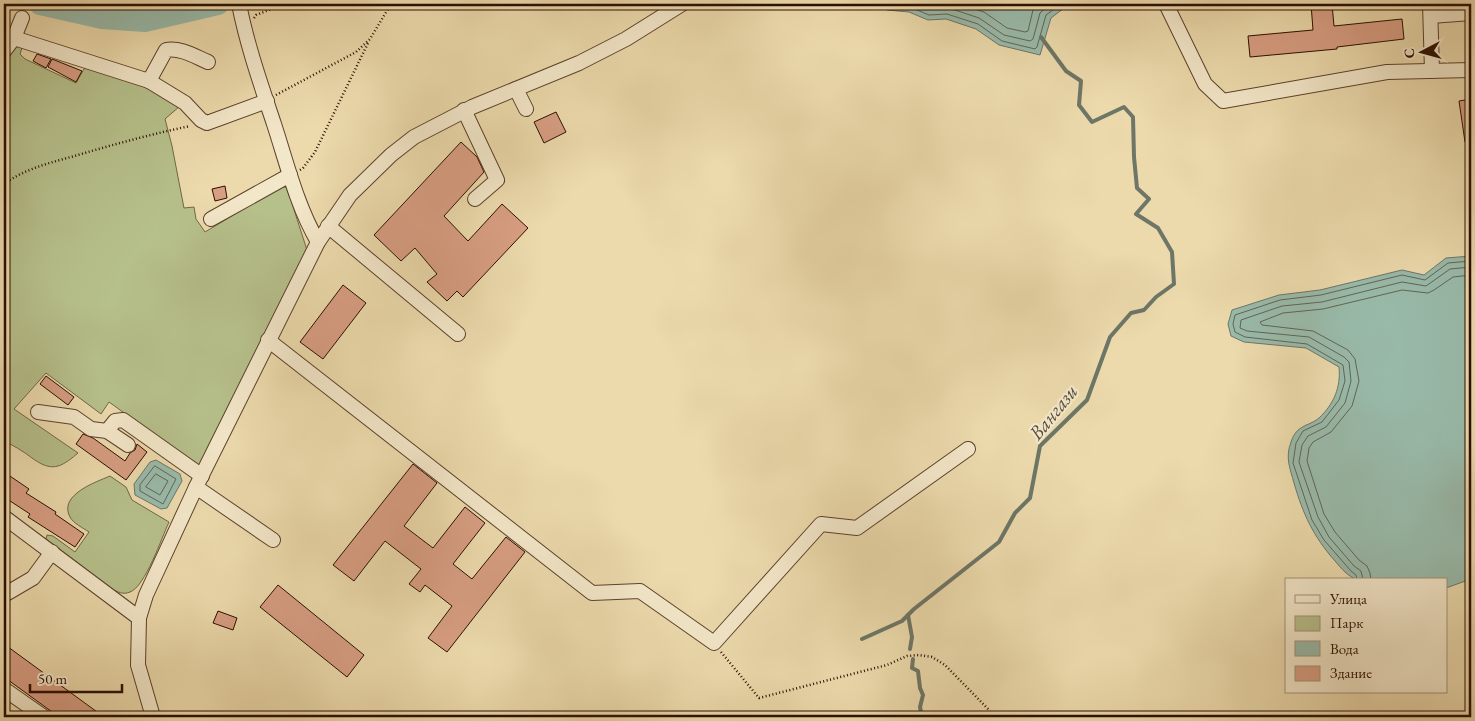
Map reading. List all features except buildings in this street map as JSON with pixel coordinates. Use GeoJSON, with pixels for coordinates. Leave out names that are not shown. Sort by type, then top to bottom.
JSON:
{"type":"FeatureCollection","features":[{"type":"Feature","properties":{"kind":"street"},"geometry":{"type":"LineString","coordinates":[[153,717],[138,666],[138,618],[159,565],[268,340],[318,242],[350,195],[391,155],[414,137],[464,110],[579,64],[626,39],[682,4]]}},
{"type":"Feature","properties":{"kind":"street"},"geometry":{"type":"LineString","coordinates":[[1166,4],[1205,84],[1223,101],[1387,72],[1471,70]]}},
{"type":"Feature","properties":{"kind":"street"},"geometry":{"type":"LineString","coordinates":[[240,9],[290,175],[310,229],[318,242]]}},
{"type":"Feature","properties":{"kind":"street"},"geometry":{"type":"LineString","coordinates":[[1432,71],[1430,10],[1471,13]]}},
{"type":"Feature","properties":{"kind":"street"},"geometry":{"type":"LineString","coordinates":[[4,51],[9,37],[22,18]]}},
{"type":"Feature","properties":{"kind":"street"},"geometry":{"type":"LineString","coordinates":[[9,37],[149,81],[185,103],[197,116],[207,123],[267,101]]}},
{"type":"Feature","properties":{"kind":"street"},"geometry":{"type":"LineString","coordinates":[[149,81],[166,50],[172,48],[208,62]]}},
{"type":"Feature","properties":{"kind":"street"},"geometry":{"type":"LineString","coordinates":[[516,89],[526,109]]}},
{"type":"Feature","properties":{"kind":"street"},"geometry":{"type":"LineString","coordinates":[[464,110],[497,180],[475,199]]}},
{"type":"Feature","properties":{"kind":"street"},"geometry":{"type":"LineString","coordinates":[[211,219],[290,175]]}},
{"type":"Feature","properties":{"kind":"street"},"geometry":{"type":"LineString","coordinates":[[328,226],[458,334]]}},
{"type":"Feature","properties":{"kind":"street"},"geometry":{"type":"LineString","coordinates":[[268,340],[592,594],[640,590],[714,643],[821,524],[858,528],[968,449]]}},
{"type":"Feature","properties":{"kind":"street"},"geometry":{"type":"LineString","coordinates":[[38,412],[74,417],[91,429],[107,431],[128,445]]}},
{"type":"Feature","properties":{"kind":"street"},"geometry":{"type":"LineString","coordinates":[[107,431],[115,421],[123,420],[273,540]]}},
{"type":"Feature","properties":{"kind":"street"},"geometry":{"type":"LineString","coordinates":[[4,517],[138,618]]}},
{"type":"Feature","properties":{"kind":"street"},"geometry":{"type":"LineString","coordinates":[[4,595],[33,578],[52,552]]}},
{"type":"Feature","properties":{"kind":"street"},"geometry":{"type":"LineString","coordinates":[[4,689],[44,717]]}},
{"type":"Feature","properties":{"kind":"path"},"geometry":{"type":"LineString","coordinates":[[246,32],[256,15],[284,4]]}},
{"type":"Feature","properties":{"kind":"path"},"geometry":{"type":"LineString","coordinates":[[290,175],[303,168],[315,152],[370,39],[391,4]]}},
{"type":"Feature","properties":{"kind":"path"},"geometry":{"type":"LineString","coordinates":[[267,101],[356,52],[370,39]]}},
{"type":"Feature","properties":{"kind":"path"},"geometry":{"type":"LineString","coordinates":[[4,184],[17,174],[64,159],[138,137],[207,123]]}},
{"type":"Feature","properties":{"kind":"path"},"geometry":{"type":"LineString","coordinates":[[714,643],[759,698],[887,665],[907,656],[919,655],[932,657],[945,665],[990,711]]}},
{"type":"Feature","properties":{"kind":"green space"},"geometry":{"type":"Polygon","coordinates":[[[15,44],[23,45],[20,54],[25,59],[76,83],[84,69],[88,67],[146,85],[180,106],[165,119],[184,208],[194,207],[196,219],[205,232],[282,186],[287,188],[307,250],[199,467],[109,402],[101,414],[46,373],[14,409],[78,453],[61,465],[53,467],[43,465],[4,441],[4,59],[15,44]]]}},
{"type":"Feature","properties":{"kind":"green space"},"geometry":{"type":"Polygon","coordinates":[[[110,476],[126,487],[132,500],[169,522],[147,572],[136,588],[125,593],[112,589],[46,539],[47,535],[53,536],[75,552],[89,532],[71,519],[68,509],[69,502],[80,491],[110,476]]]}},
{"type":"Feature","properties":{"kind":"water"},"geometry":{"type":"Polygon","coordinates":[[[880,4],[1068,5],[1051,18],[1040,55],[999,45],[976,29],[946,19],[928,20],[909,12],[887,10],[880,4]]]}},
{"type":"Feature","properties":{"kind":"water"},"geometry":{"type":"Polygon","coordinates":[[[1471,256],[1471,579],[1448,587],[1448,578],[1354,578],[1342,569],[1315,534],[1301,505],[1288,458],[1289,448],[1296,432],[1319,418],[1329,407],[1338,388],[1339,367],[1306,348],[1244,342],[1231,336],[1228,324],[1232,310],[1279,295],[1320,290],[1402,270],[1424,275],[1446,258],[1471,256]]]}},
{"type":"Feature","properties":{"kind":"water"},"geometry":{"type":"Polygon","coordinates":[[[156,460],[180,474],[182,481],[167,508],[161,509],[135,495],[134,484],[150,462],[156,460]]]}},
{"type":"Feature","properties":{"kind":"waterway"},"geometry":{"type":"LineString","coordinates":[[40,4],[102,18],[145,21],[218,4]]}},
{"type":"Feature","properties":{"kind":"waterway","name":"Вангази"},"geometry":{"type":"LineString","coordinates":[[862,639],[902,621],[914,609],[999,542],[1015,513],[1030,498],[1040,446],[1087,400],[1110,337],[1131,313],[1144,310],[1156,297],[1174,284],[1172,252],[1158,228],[1136,214],[1149,199],[1137,188],[1133,117],[1124,107],[1092,122],[1079,105],[1081,81],[1066,71],[1041,37]]}},
{"type":"Feature","properties":{"kind":"waterway","name":"Вангази"},"geometry":{"type":"LineString","coordinates":[[908,615],[912,637],[910,649]]}},
{"type":"Feature","properties":{"kind":"waterway","name":"Вангази"},"geometry":{"type":"LineString","coordinates":[[913,659],[912,668],[918,671],[920,688],[923,695],[920,707],[922,717]]}}]}
